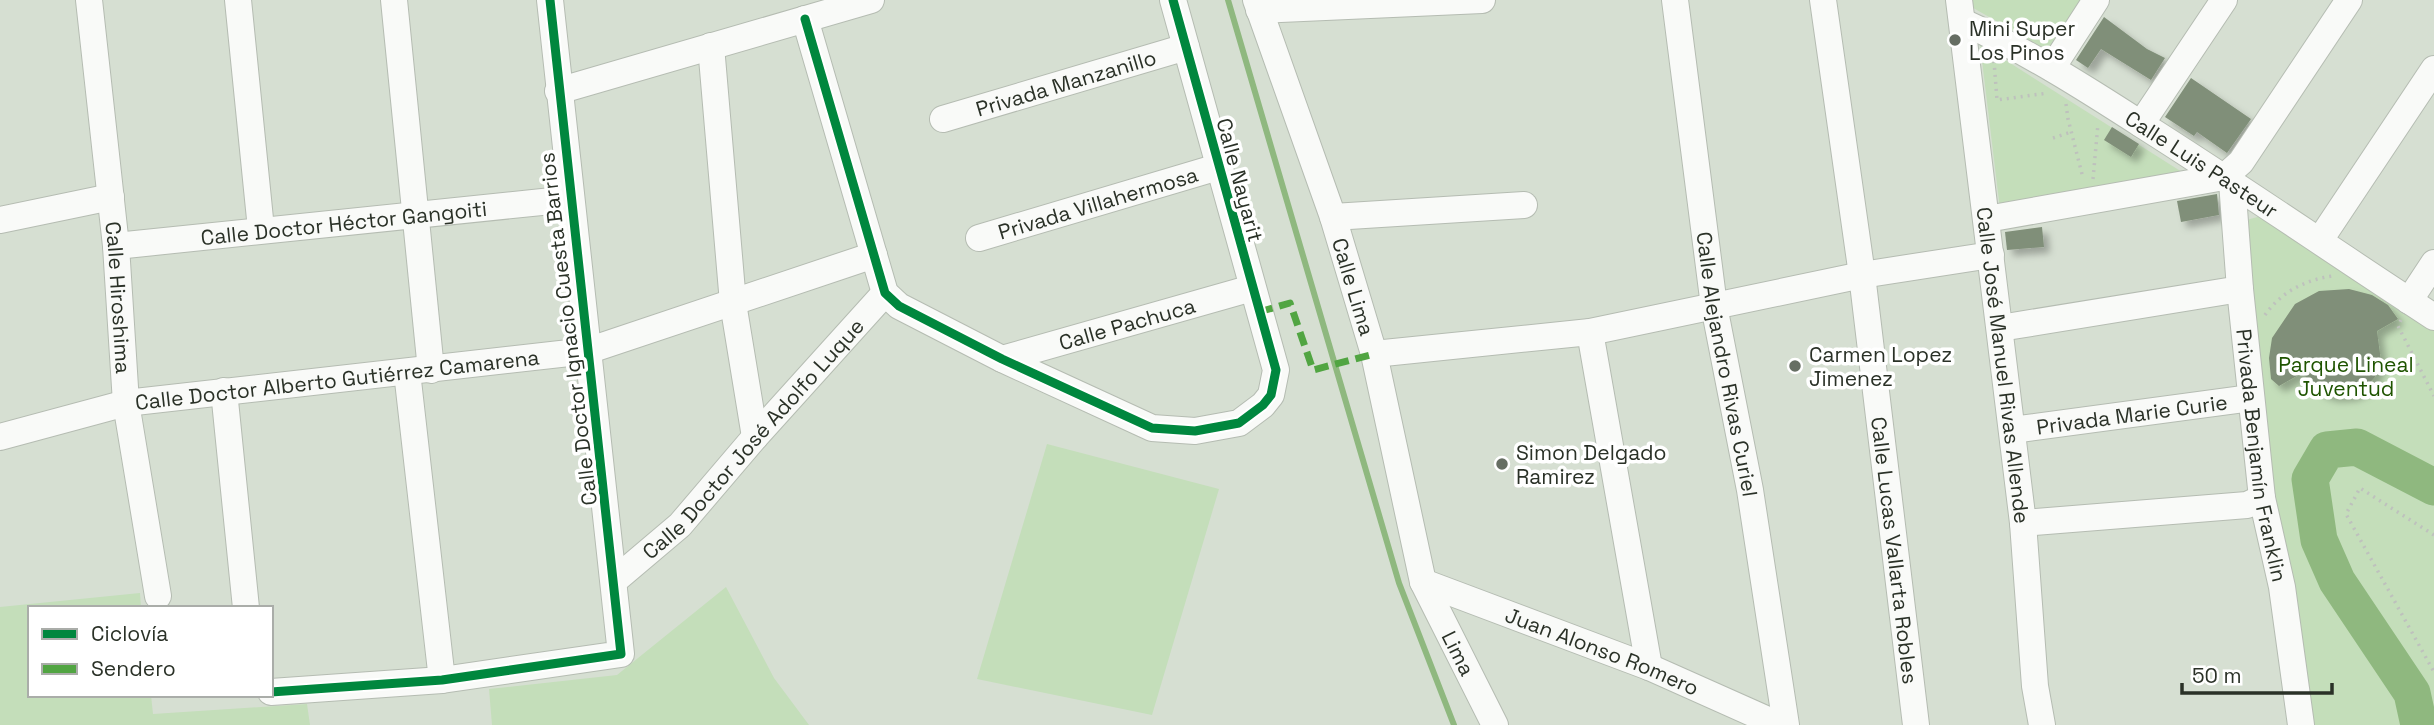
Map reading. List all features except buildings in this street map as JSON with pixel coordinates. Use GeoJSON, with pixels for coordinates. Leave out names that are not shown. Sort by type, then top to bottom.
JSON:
{"type":"FeatureCollection","features":[{"type":"Feature","properties":{"kind":"street","name":"Calle Hiroshima"},"geometry":{"type":"LineString","coordinates":[[89,0],[116,246],[126,403],[158,596]]}},
{"type":"Feature","properties":{"kind":"street"},"geometry":{"type":"LineString","coordinates":[[238,0],[261,229]]}},
{"type":"Feature","properties":{"kind":"street"},"geometry":{"type":"LineString","coordinates":[[273,692],[442,680],[419,371],[416,214],[394,0]]}},
{"type":"Feature","properties":{"kind":"street","name":"Calle Doctor Ignacio Cuesta Barrios"},"geometry":{"type":"LineString","coordinates":[[442,680],[621,654],[550,0]]}},
{"type":"Feature","properties":{"kind":"street"},"geometry":{"type":"LineString","coordinates":[[558,91],[871,0]]}},
{"type":"Feature","properties":{"kind":"street","name":"Calle Nayarit"},"geometry":{"type":"LineString","coordinates":[[1002,359],[1152,428],[1195,431],[1239,423],[1263,405],[1271,394],[1276,370],[1173,0]]}},
{"type":"Feature","properties":{"kind":"street"},"geometry":{"type":"LineString","coordinates":[[1257,5],[1482,0]]}},
{"type":"Feature","properties":{"kind":"street","name":"Calle Alejandro Rivas Curiel"},"geometry":{"type":"LineString","coordinates":[[1675,0],[1714,306],[1750,490],[1786,725]]}},
{"type":"Feature","properties":{"kind":"street","name":"Calle Lucas Vallarta Robles"},"geometry":{"type":"LineString","coordinates":[[1823,0],[1862,275],[1916,725]]}},
{"type":"Feature","properties":{"kind":"street"},"geometry":{"type":"LineString","coordinates":[[2052,68],[2096,0]]}},
{"type":"Feature","properties":{"kind":"street"},"geometry":{"type":"LineString","coordinates":[[2141,124],[2224,0]]}},
{"type":"Feature","properties":{"kind":"street"},"geometry":{"type":"LineString","coordinates":[[1987,219],[2228,179],[2349,0]]}},
{"type":"Feature","properties":{"kind":"street","name":"Calle Lima"},"geometry":{"type":"LineString","coordinates":[[1257,5],[1333,217],[1374,354],[1423,582]]}},
{"type":"Feature","properties":{"kind":"street","name":"Calle Luis Pasteur"},"geometry":{"type":"LineString","coordinates":[[1961,7],[1991,35],[2052,68],[2320,240],[2406,309],[2434,317]]}},
{"type":"Feature","properties":{"kind":"street","name":"Calle José Manuel Rivas Allende"},"geometry":{"type":"LineString","coordinates":[[1961,7],[2023,523],[2035,686],[2042,725]]}},
{"type":"Feature","properties":{"kind":"street"},"geometry":{"type":"LineString","coordinates":[[805,19],[884,293],[899,306],[1002,359]]}},
{"type":"Feature","properties":{"kind":"street"},"geometry":{"type":"LineString","coordinates":[[711,46],[733,303],[755,437]]}},
{"type":"Feature","properties":{"kind":"street","name":"Privada Manzanillo"},"geometry":{"type":"LineString","coordinates":[[943,119],[1186,47]]}},
{"type":"Feature","properties":{"kind":"street"},"geometry":{"type":"LineString","coordinates":[[2320,240],[2434,69]]}},
{"type":"Feature","properties":{"kind":"street","name":"Privada Villahermosa"},"geometry":{"type":"LineString","coordinates":[[979,238],[1218,167]]}},
{"type":"Feature","properties":{"kind":"street","name":"Privada Benjamín Franklin"},"geometry":{"type":"LineString","coordinates":[[2228,179],[2262,498],[2283,587],[2301,725]]}},
{"type":"Feature","properties":{"kind":"street"},"geometry":{"type":"LineString","coordinates":[[0,220],[111,197]]}},
{"type":"Feature","properties":{"kind":"street","name":"Calle Doctor Héctor Gangoiti"},"geometry":{"type":"LineString","coordinates":[[116,246],[571,199]]}},
{"type":"Feature","properties":{"kind":"street"},"geometry":{"type":"LineString","coordinates":[[1333,217],[1524,205]]}},
{"type":"Feature","properties":{"kind":"street","name":"Calle Doctor Alberto Gutiérrez Camarena"},"geometry":{"type":"LineString","coordinates":[[0,437],[126,403],[587,351],[874,255]]}},
{"type":"Feature","properties":{"kind":"street"},"geometry":{"type":"LineString","coordinates":[[1374,354],[1590,332],[1862,275],[1991,255]]}},
{"type":"Feature","properties":{"kind":"street"},"geometry":{"type":"LineString","coordinates":[[2406,309],[2434,263]]}},
{"type":"Feature","properties":{"kind":"street","name":"Calle Pachuca"},"geometry":{"type":"LineString","coordinates":[[1002,359],[1252,288]]}},
{"type":"Feature","properties":{"kind":"street"},"geometry":{"type":"LineString","coordinates":[[2000,328],[2240,289]]}},
{"type":"Feature","properties":{"kind":"street","name":"Calle Doctor José Adolfo Luque"},"geometry":{"type":"LineString","coordinates":[[615,580],[680,524],[884,293]]}},
{"type":"Feature","properties":{"kind":"street"},"geometry":{"type":"LineString","coordinates":[[1590,332],[1649,667]]}},
{"type":"Feature","properties":{"kind":"street"},"geometry":{"type":"LineString","coordinates":[[224,391],[246,606]]}},
{"type":"Feature","properties":{"kind":"street","name":"Privada Marie Curie"},"geometry":{"type":"LineString","coordinates":[[2012,430],[2251,398]]}},
{"type":"Feature","properties":{"kind":"street"},"geometry":{"type":"LineString","coordinates":[[2023,523],[2247,505],[2262,498]]}},
{"type":"Feature","properties":{"kind":"street","name":"Juan Alonso Romero"},"geometry":{"type":"LineString","coordinates":[[1423,582],[1649,667],[1779,725]]}},
{"type":"Feature","properties":{"kind":"street","name":"Lima"},"geometry":{"type":"LineString","coordinates":[[1423,582],[1495,725]]}},
{"type":"Feature","properties":{"kind":"path"},"geometry":{"type":"LineString","coordinates":[[1991,35],[1997,100],[2049,93],[2066,103],[2084,182]]}},
{"type":"Feature","properties":{"kind":"path"},"geometry":{"type":"LineString","coordinates":[[2092,190],[2098,122]]}},
{"type":"Feature","properties":{"kind":"path"},"geometry":{"type":"LineString","coordinates":[[2053,138],[2071,132]]}},
{"type":"Feature","properties":{"kind":"path"},"geometry":{"type":"LineString","coordinates":[[2263,318],[2274,302],[2291,291],[2304,284],[2335,276]]}},
{"type":"Feature","properties":{"kind":"path"},"geometry":{"type":"LineString","coordinates":[[2406,309],[2398,326],[2434,396]]}},
{"type":"Feature","properties":{"kind":"path"},"geometry":{"type":"LineString","coordinates":[[2434,535],[2360,488],[2346,514],[2434,672]]}},
{"type":"Feature","properties":{"kind":"green space"},"geometry":{"type":"Polygon","coordinates":[[[1971,0],[2084,0],[2047,50],[1968,5],[1971,0]]]}},
{"type":"Feature","properties":{"kind":"green space"},"geometry":{"type":"Polygon","coordinates":[[[1980,44],[2193,179],[2000,209],[1980,44]]]}},
{"type":"Feature","properties":{"kind":"green space","name":"Parque Lineal Juventud"},"geometry":{"type":"Polygon","coordinates":[[[2261,216],[2434,330],[2434,725],[2304,725],[2243,224],[2261,216]]]}},
{"type":"Feature","properties":{"kind":"green space"},"geometry":{"type":"Polygon","coordinates":[[[1047,444],[1219,489],[1152,715],[977,679],[1047,444]]]}},
{"type":"Feature","properties":{"kind":"green space"},"geometry":{"type":"Polygon","coordinates":[[[726,587],[774,678],[809,725],[492,725],[489,689],[617,675],[726,587]]]}},
{"type":"Feature","properties":{"kind":"green space"},"geometry":{"type":"Polygon","coordinates":[[[140,593],[141,606],[28,606],[28,697],[151,697],[153,714],[307,704],[310,725],[0,725],[0,607],[140,593]]]}},
{"type":"Feature","properties":{"kind":"waterway"},"geometry":{"type":"LineString","coordinates":[[1228,0],[1399,583],[1454,725]]}},
{"type":"Feature","properties":{"kind":"waterway"},"geometry":{"type":"LineString","coordinates":[[2419,725],[2412,693],[2337,581],[2319,540],[2310,479],[2327,450],[2357,447],[2434,487]]}},
{"type":"Feature","properties":{"kind":"marked path"},"geometry":{"type":"LineString","coordinates":[[1259,312],[1290,303],[1313,370],[1374,354]]}},
{"type":"Feature","properties":{"kind":"cycle path"},"geometry":{"type":"LineString","coordinates":[[273,692],[442,680],[621,654],[550,0]]}},
{"type":"Feature","properties":{"kind":"cycle path"},"geometry":{"type":"LineString","coordinates":[[805,19],[885,293],[899,306],[1002,359],[1152,428],[1195,431],[1239,423],[1263,405],[1271,395],[1276,370],[1173,0]]}},
{"type":"Feature","properties":{"kind":"place","name":"Mini Super Los Pinos"},"geometry":{"type":"Point","coordinates":[1955,40]}},
{"type":"Feature","properties":{"kind":"place","name":"Carmen Lopez Jimenez"},"geometry":{"type":"Point","coordinates":[1795,366]}},
{"type":"Feature","properties":{"kind":"place","name":"Simon Delgado Ramirez"},"geometry":{"type":"Point","coordinates":[1502,464]}}]}
